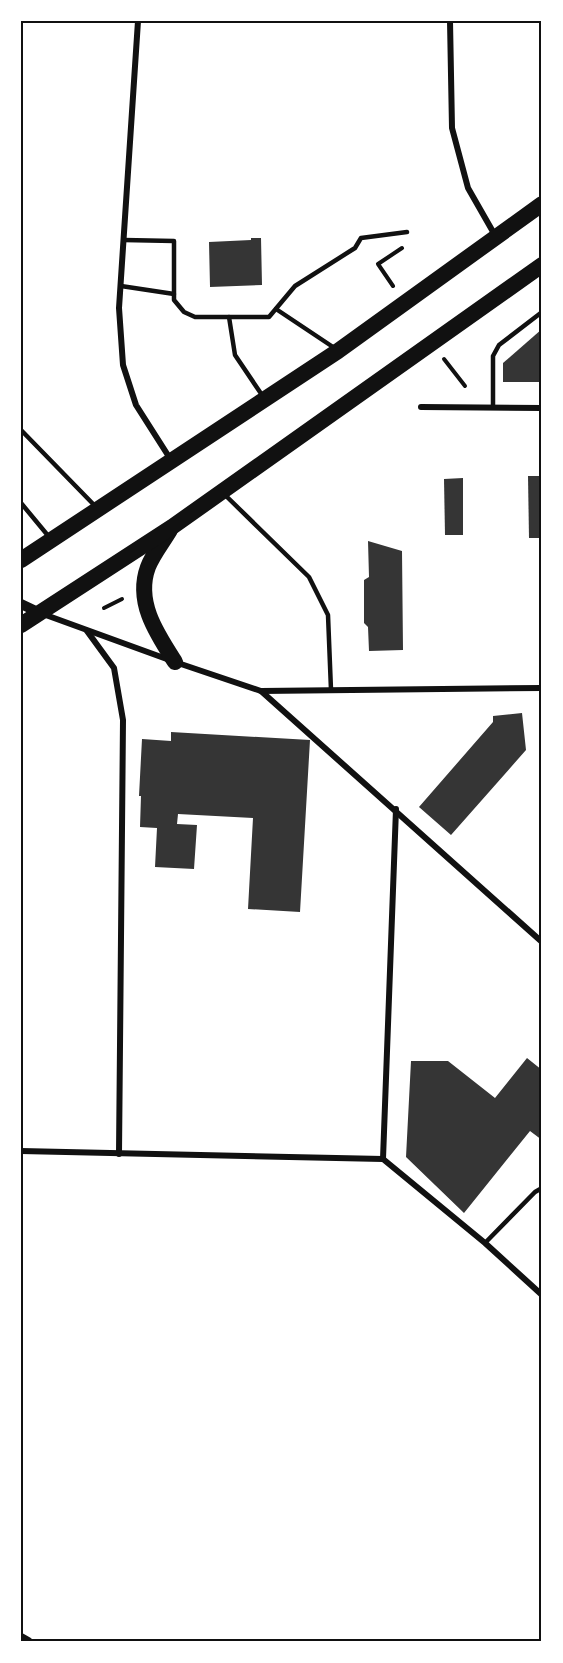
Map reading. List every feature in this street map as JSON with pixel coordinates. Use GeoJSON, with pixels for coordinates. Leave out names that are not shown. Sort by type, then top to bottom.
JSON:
{"type":"FeatureCollection","features":[{"type":"Feature","properties":{"kind":"highway"},"geometry":{"type":"LineString","coordinates":[[21,560],[338,351],[542,204]]}},
{"type":"Feature","properties":{"kind":"highway"},"geometry":{"type":"LineString","coordinates":[[21,625],[172,527],[542,265]]}},
{"type":"Feature","properties":{"kind":"highway"},"geometry":{"type":"LineString","coordinates":[[172,527],[148,567],[144,589],[147,613],[175,662]]}},
{"type":"Feature","properties":{"kind":"street"},"geometry":{"type":"LineString","coordinates":[[138,21],[119,308],[123,365],[136,405],[172,462]]}},
{"type":"Feature","properties":{"kind":"street"},"geometry":{"type":"LineString","coordinates":[[450,21],[452,128],[468,188],[497,237]]}},
{"type":"Feature","properties":{"kind":"street"},"geometry":{"type":"LineString","coordinates":[[421,407],[542,408]]}},
{"type":"Feature","properties":{"kind":"street"},"geometry":{"type":"LineString","coordinates":[[21,604],[175,662],[261,691],[542,688]]}},
{"type":"Feature","properties":{"kind":"street"},"geometry":{"type":"LineString","coordinates":[[87,630],[114,668],[123,720],[119,1154]]}},
{"type":"Feature","properties":{"kind":"street"},"geometry":{"type":"LineString","coordinates":[[261,691],[396,809],[542,942]]}},
{"type":"Feature","properties":{"kind":"street"},"geometry":{"type":"LineString","coordinates":[[383,1159],[396,809]]}},
{"type":"Feature","properties":{"kind":"street"},"geometry":{"type":"LineString","coordinates":[[21,1151],[383,1159],[485,1243],[542,1295]]}},
{"type":"Feature","properties":{"kind":"street"},"geometry":{"type":"LineString","coordinates":[[21,1638],[28,1642]]}},
{"type":"Feature","properties":{"kind":"lane"},"geometry":{"type":"LineString","coordinates":[[124,240],[174,241],[174,300],[184,312],[195,317],[269,317],[295,286],[355,248],[361,238],[407,232]]}},
{"type":"Feature","properties":{"kind":"lane"},"geometry":{"type":"LineString","coordinates":[[121,285],[174,294]]}},
{"type":"Feature","properties":{"kind":"lane"},"geometry":{"type":"LineString","coordinates":[[276,309],[338,351]]}},
{"type":"Feature","properties":{"kind":"lane"},"geometry":{"type":"LineString","coordinates":[[493,407],[493,356],[499,345],[542,312]]}},
{"type":"Feature","properties":{"kind":"lane"},"geometry":{"type":"LineString","coordinates":[[230,317],[235,355],[265,399]]}},
{"type":"Feature","properties":{"kind":"lane"},"geometry":{"type":"LineString","coordinates":[[21,430],[99,510]]}},
{"type":"Feature","properties":{"kind":"lane"},"geometry":{"type":"LineString","coordinates":[[222,491],[309,577],[327,615],[331,690]]}},
{"type":"Feature","properties":{"kind":"lane"},"geometry":{"type":"LineString","coordinates":[[21,503],[52,540]]}},
{"type":"Feature","properties":{"kind":"lane"},"geometry":{"type":"LineString","coordinates":[[485,1243],[535,1192],[542,1188]]}},
{"type":"Feature","properties":{"kind":"path"},"geometry":{"type":"LineString","coordinates":[[378,264],[410,243]]}},
{"type":"Feature","properties":{"kind":"path"},"geometry":{"type":"LineString","coordinates":[[448,365],[465,386]]}},
{"type":"Feature","properties":{"kind":"path"},"geometry":{"type":"LineString","coordinates":[[104,608],[122,599]]}},
{"type":"Feature","properties":{"kind":"building"},"geometry":{"type":"Polygon","coordinates":[[[251,238],[261,238],[262,285],[210,287],[209,242],[251,240],[251,238]]]}},
{"type":"Feature","properties":{"kind":"building"},"geometry":{"type":"Polygon","coordinates":[[[542,329],[542,382],[503,382],[503,363],[542,329]]]}},
{"type":"Feature","properties":{"kind":"building"},"geometry":{"type":"Polygon","coordinates":[[[528,476],[542,476],[542,538],[529,538],[528,476]]]}},
{"type":"Feature","properties":{"kind":"building"},"geometry":{"type":"Polygon","coordinates":[[[463,478],[463,535],[445,535],[444,479],[463,478]]]}},
{"type":"Feature","properties":{"kind":"building"},"geometry":{"type":"Polygon","coordinates":[[[368,541],[402,551],[403,650],[369,651],[368,627],[364,623],[364,580],[369,577],[368,541]]]}},
{"type":"Feature","properties":{"kind":"building"},"geometry":{"type":"Polygon","coordinates":[[[522,713],[526,750],[451,835],[419,807],[493,722],[493,716],[522,713]]]}},
{"type":"Feature","properties":{"kind":"building"},"geometry":{"type":"Polygon","coordinates":[[[171,732],[310,740],[300,912],[248,909],[253,818],[178,814],[177,824],[197,825],[194,869],[155,867],[157,828],[140,827],[142,739],[171,741],[171,732]]]}},
{"type":"Feature","properties":{"kind":"building"},"geometry":{"type":"Polygon","coordinates":[[[527,1058],[542,1070],[542,1140],[530,1131],[464,1213],[406,1157],[411,1061],[448,1061],[495,1098],[527,1058]]]}}]}
